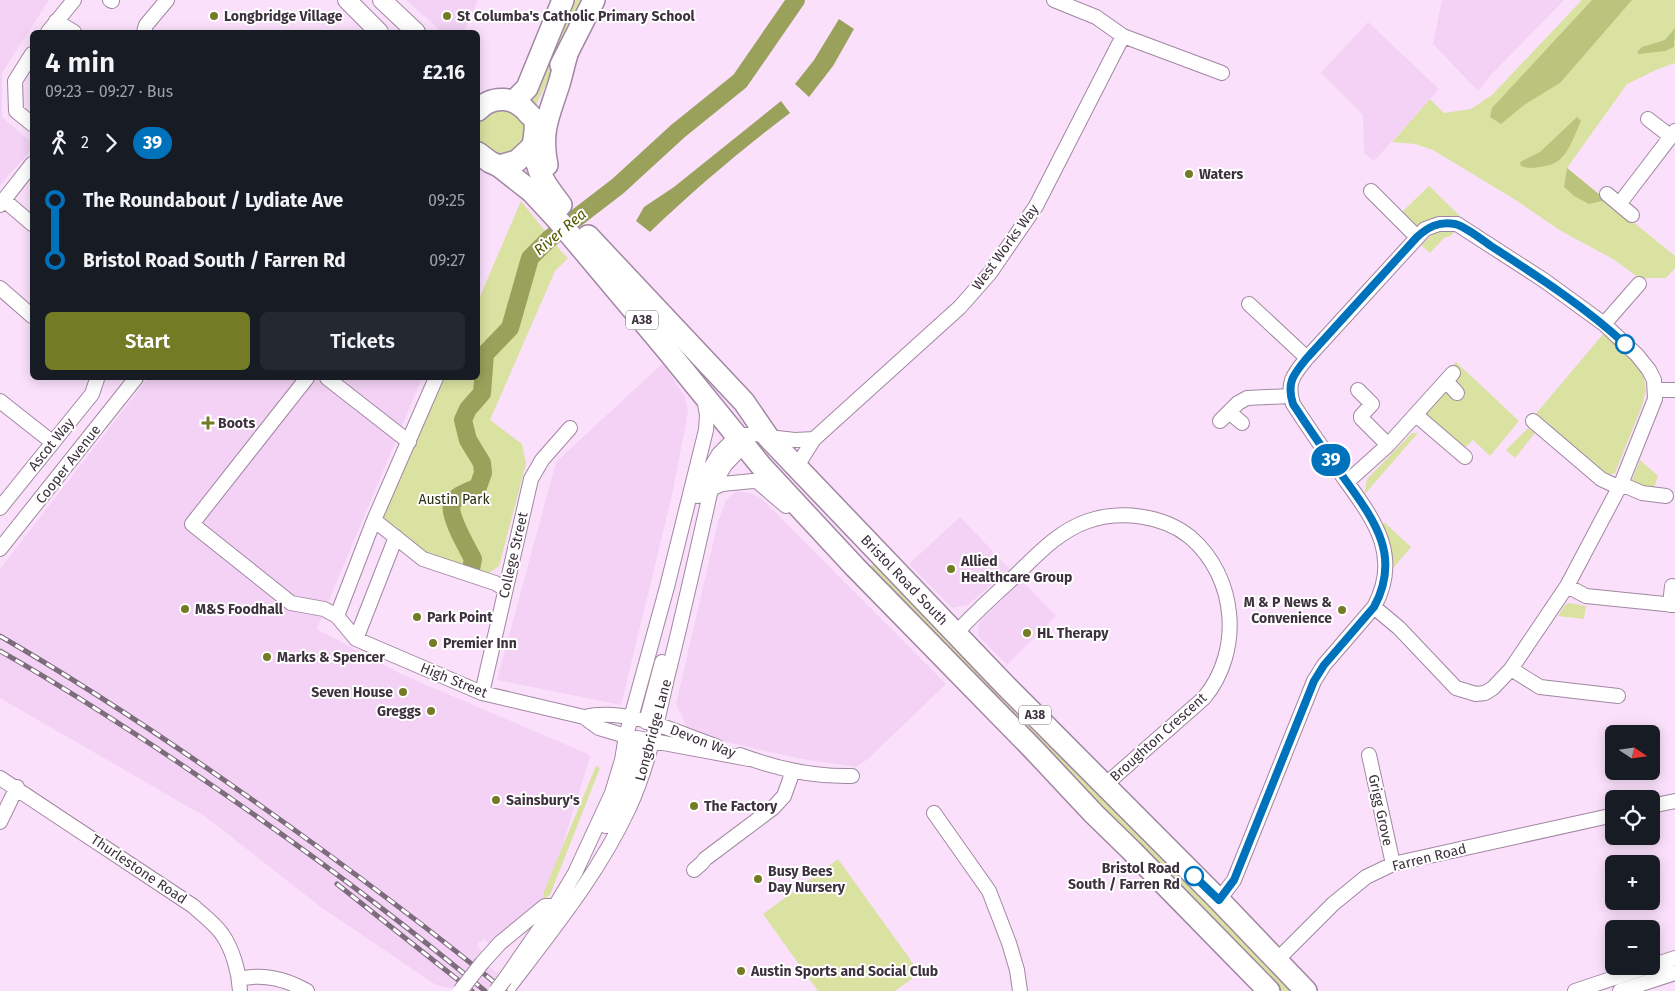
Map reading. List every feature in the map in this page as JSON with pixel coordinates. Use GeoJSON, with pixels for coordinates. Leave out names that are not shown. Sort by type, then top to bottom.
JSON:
{"type":"FeatureCollection","features":[{"type":"Feature","properties":{"kind":"highway"},"geometry":{"type":"LineString","coordinates":[[514,101],[526,88],[563,0]]}},
{"type":"Feature","properties":{"kind":"highway"},"geometry":{"type":"LineString","coordinates":[[535,122],[547,92],[594,0]]}},
{"type":"Feature","properties":{"kind":"highway"},"geometry":{"type":"LineString","coordinates":[[561,211],[544,151],[548,112],[559,85],[567,54]]}},
{"type":"Feature","properties":{"kind":"highway"},"geometry":{"type":"LineString","coordinates":[[482,102],[514,101],[523,105],[535,122]]}},
{"type":"Feature","properties":{"kind":"highway","name":"Bristol Road South"},"geometry":{"type":"LineString","coordinates":[[535,122],[533,146],[538,170],[561,211],[703,392],[838,549],[1094,814],[1269,991]]}},
{"type":"Feature","properties":{"kind":"highway"},"geometry":{"type":"LineString","coordinates":[[499,166],[517,161],[533,146]]}},
{"type":"Feature","properties":{"kind":"highway","name":"Bristol Road South"},"geometry":{"type":"LineString","coordinates":[[480,154],[561,211]]}},
{"type":"Feature","properties":{"kind":"highway","name":"Bristol Road South"},"geometry":{"type":"LineString","coordinates":[[586,244],[677,330],[744,402],[768,437],[955,634],[1219,900],[1306,991]]}},
{"type":"Feature","properties":{"kind":"highway"},"geometry":{"type":"LineString","coordinates":[[677,330],[687,349],[736,408],[743,438]]}},
{"type":"Feature","properties":{"kind":"highway"},"geometry":{"type":"LineString","coordinates":[[796,466],[794,479],[799,494],[833,533],[838,549]]}},
{"type":"Feature","properties":{"kind":"highway"},"geometry":{"type":"LineString","coordinates":[[863,575],[863,566],[870,558],[881,555]]}},
{"type":"Feature","properties":{"kind":"highway"},"geometry":{"type":"LineString","coordinates":[[1219,900],[1219,913],[1237,933],[1240,940],[1232,953]]}},
{"type":"Feature","properties":{"kind":"main road"},"geometry":{"type":"LineString","coordinates":[[347,0],[376,30]]}},
{"type":"Feature","properties":{"kind":"main road"},"geometry":{"type":"LineString","coordinates":[[382,0],[414,30]]}},
{"type":"Feature","properties":{"kind":"street"},"geometry":{"type":"LineString","coordinates":[[49,30],[74,0]]}},
{"type":"Feature","properties":{"kind":"street"},"geometry":{"type":"LineString","coordinates":[[145,30],[146,25],[167,0]]}},
{"type":"Feature","properties":{"kind":"street"},"geometry":{"type":"LineString","coordinates":[[1054,0],[1096,17],[1123,36],[1222,73]]}},
{"type":"Feature","properties":{"kind":"street"},"geometry":{"type":"LineString","coordinates":[[56,21],[71,30]]}},
{"type":"Feature","properties":{"kind":"street","name":"West Works Way"},"geometry":{"type":"LineString","coordinates":[[796,466],[814,439],[960,306],[990,273],[1036,206],[1123,36]]}},
{"type":"Feature","properties":{"kind":"street"},"geometry":{"type":"LineString","coordinates":[[30,61],[15,81],[16,111],[30,122]]}},
{"type":"Feature","properties":{"kind":"street"},"geometry":{"type":"LineString","coordinates":[[1620,203],[1673,133],[1648,119]]}},
{"type":"Feature","properties":{"kind":"street"},"geometry":{"type":"LineString","coordinates":[[30,167],[2,203],[30,223]]}},
{"type":"Feature","properties":{"kind":"street"},"geometry":{"type":"LineString","coordinates":[[1370,191],[1417,237]]}},
{"type":"Feature","properties":{"kind":"street"},"geometry":{"type":"LineString","coordinates":[[1607,194],[1632,214]]}},
{"type":"Feature","properties":{"kind":"street"},"geometry":{"type":"LineString","coordinates":[[1219,900],[1234,880],[1314,681],[1324,665],[1374,607],[1379,597],[1385,570],[1385,557],[1376,524],[1293,404],[1289,386],[1294,374],[1307,358],[1425,229],[1440,224],[1457,224],[1545,281],[1604,324],[1637,355],[1649,370],[1654,380],[1653,404],[1621,486],[1567,586],[1511,669],[1493,688],[1485,693],[1476,694],[1456,688],[1399,628],[1374,607]]}},
{"type":"Feature","properties":{"kind":"street"},"geometry":{"type":"LineString","coordinates":[[1604,324],[1639,284]]}},
{"type":"Feature","properties":{"kind":"street"},"geometry":{"type":"LineString","coordinates":[[0,288],[30,314]]}},
{"type":"Feature","properties":{"kind":"street"},"geometry":{"type":"LineString","coordinates":[[1249,304],[1307,358]]}},
{"type":"Feature","properties":{"kind":"street"},"geometry":{"type":"LineString","coordinates":[[1347,482],[1388,445],[1450,377],[1457,392]]}},
{"type":"Feature","properties":{"kind":"street","name":"Ascot Way"},"geometry":{"type":"LineString","coordinates":[[0,508],[92,394],[97,380]]}},
{"type":"Feature","properties":{"kind":"street","name":"Cooper Avenue"},"geometry":{"type":"LineString","coordinates":[[0,549],[134,380]]}},
{"type":"Feature","properties":{"kind":"street","name":"High Street"},"geometry":{"type":"LineString","coordinates":[[305,380],[192,524],[291,603],[324,609],[337,616],[356,639],[482,693],[584,717],[599,728],[639,739]]}},
{"type":"Feature","properties":{"kind":"street"},"geometry":{"type":"LineString","coordinates":[[330,380],[409,442]]}},
{"type":"Feature","properties":{"kind":"street"},"geometry":{"type":"LineString","coordinates":[[337,616],[374,520],[435,380]]}},
{"type":"Feature","properties":{"kind":"street"},"geometry":{"type":"LineString","coordinates":[[1358,390],[1372,404],[1361,418],[1388,445]]}},
{"type":"Feature","properties":{"kind":"street"},"geometry":{"type":"LineString","coordinates":[[1655,390],[1675,390]]}},
{"type":"Feature","properties":{"kind":"street","name":"Longbridge Lane"},"geometry":{"type":"LineString","coordinates":[[496,991],[508,984],[569,906],[614,837],[629,808],[646,766],[632,718],[668,587],[706,430],[707,414],[703,392]]}},
{"type":"Feature","properties":{"kind":"street"},"geometry":{"type":"LineString","coordinates":[[1242,423],[1225,416],[1238,403],[1247,398],[1290,396]]}},
{"type":"Feature","properties":{"kind":"street"},"geometry":{"type":"LineString","coordinates":[[0,401],[52,442]]}},
{"type":"Feature","properties":{"kind":"street"},"geometry":{"type":"LineString","coordinates":[[1416,415],[1465,457]]}},
{"type":"Feature","properties":{"kind":"street"},"geometry":{"type":"LineString","coordinates":[[1533,421],[1601,479],[1642,493],[1661,492]]}},
{"type":"Feature","properties":{"kind":"street","name":"College Street"},"geometry":{"type":"LineString","coordinates":[[482,693],[531,478],[542,460],[570,428]]}},
{"type":"Feature","properties":{"kind":"street"},"geometry":{"type":"LineString","coordinates":[[743,438],[757,434],[795,440],[814,439]]}},
{"type":"Feature","properties":{"kind":"street","name":"Longbridge Lane"},"geometry":{"type":"LineString","coordinates":[[668,587],[702,482],[719,454],[743,438]]}},
{"type":"Feature","properties":{"kind":"street","name":"Longbridge Lane"},"geometry":{"type":"LineString","coordinates":[[508,984],[558,903],[580,874],[620,800],[631,774],[639,739],[651,722],[711,489],[743,438]]}},
{"type":"Feature","properties":{"kind":"street"},"geometry":{"type":"LineString","coordinates":[[711,489],[722,484],[754,480],[809,526],[823,533]]}},
{"type":"Feature","properties":{"kind":"street","name":"Broughton Crescent"},"geometry":{"type":"LineString","coordinates":[[955,634],[1050,543],[1081,523],[1112,516],[1136,516],[1163,522],[1189,536],[1211,561],[1227,599],[1230,644],[1226,657],[1215,682],[1204,698],[1105,785]]}},
{"type":"Feature","properties":{"kind":"street"},"geometry":{"type":"LineString","coordinates":[[374,520],[423,560],[495,583],[505,589]]}},
{"type":"Feature","properties":{"kind":"street"},"geometry":{"type":"LineString","coordinates":[[356,639],[396,537]]}},
{"type":"Feature","properties":{"kind":"street"},"geometry":{"type":"LineString","coordinates":[[1567,586],[1586,596],[1673,605],[1672,586]]}},
{"type":"Feature","properties":{"kind":"street"},"geometry":{"type":"LineString","coordinates":[[1511,669],[1540,687],[1618,696]]}},
{"type":"Feature","properties":{"kind":"street","name":"High Street"},"geometry":{"type":"LineString","coordinates":[[584,717],[600,714],[632,718]]}},
{"type":"Feature","properties":{"kind":"street","name":"Devon Way"},"geometry":{"type":"LineString","coordinates":[[632,718],[651,722],[749,759],[793,772],[818,776],[852,776]]}},
{"type":"Feature","properties":{"kind":"street"},"geometry":{"type":"LineString","coordinates":[[639,739],[651,722]]}},
{"type":"Feature","properties":{"kind":"street","name":"Devon Way"},"geometry":{"type":"LineString","coordinates":[[639,739],[749,759]]}},
{"type":"Feature","properties":{"kind":"street","name":"Grigg Grove"},"geometry":{"type":"LineString","coordinates":[[1369,756],[1393,864]]}},
{"type":"Feature","properties":{"kind":"street"},"geometry":{"type":"LineString","coordinates":[[694,870],[705,859],[773,808],[784,796],[793,772]]}},
{"type":"Feature","properties":{"kind":"street","name":"Thurlestone Road"},"geometry":{"type":"LineString","coordinates":[[0,778],[17,787],[193,906],[222,935],[233,959],[240,985]]}},
{"type":"Feature","properties":{"kind":"street"},"geometry":{"type":"LineString","coordinates":[[0,822],[17,787]]}},
{"type":"Feature","properties":{"kind":"street"},"geometry":{"type":"LineString","coordinates":[[1660,804],[1675,801]]}},
{"type":"Feature","properties":{"kind":"street"},"geometry":{"type":"LineString","coordinates":[[934,813],[989,891],[1009,943],[1017,970],[1020,991]]}},
{"type":"Feature","properties":{"kind":"street","name":"Farren Road"},"geometry":{"type":"LineString","coordinates":[[1276,961],[1333,904],[1366,877],[1393,864],[1605,817]]}},
{"type":"Feature","properties":{"kind":"street"},"geometry":{"type":"LineString","coordinates":[[460,991],[482,962],[500,943],[545,906],[558,903]]}},
{"type":"Feature","properties":{"kind":"street"},"geometry":{"type":"LineString","coordinates":[[1660,963],[1675,958]]}},
{"type":"Feature","properties":{"kind":"street"},"geometry":{"type":"LineString","coordinates":[[1620,991],[1675,973]]}},
{"type":"Feature","properties":{"kind":"street"},"geometry":{"type":"LineString","coordinates":[[1575,991],[1623,975]]}},
{"type":"Feature","properties":{"kind":"street"},"geometry":{"type":"LineString","coordinates":[[240,985],[252,976],[294,983],[307,991]]}},
{"type":"Feature","properties":{"kind":"shaded area"},"geometry":{"type":"Polygon","coordinates":[[[0,0],[49,0],[2,73],[2,117],[30,141],[30,151],[0,185],[0,0]]]}},
{"type":"Feature","properties":{"kind":"shaded area","name":"St Columba's Catholic Primary School"},"geometry":{"type":"Polygon","coordinates":[[[406,0],[478,0],[465,30],[440,30],[406,0]]]}},
{"type":"Feature","properties":{"kind":"shaded area"},"geometry":{"type":"Polygon","coordinates":[[[1442,0],[1564,0],[1490,76],[1478,91],[1433,44],[1442,0]]]}},
{"type":"Feature","properties":{"kind":"shaded area"},"geometry":{"type":"Polygon","coordinates":[[[1592,0],[1632,0],[1560,83],[1524,105],[1501,124],[1490,117],[1492,108],[1592,0]]]}},
{"type":"Feature","properties":{"kind":"shaded area"},"geometry":{"type":"Polygon","coordinates":[[[839,19],[854,29],[833,66],[809,97],[795,84],[814,60],[839,19]]]}},
{"type":"Feature","properties":{"kind":"shaded area"},"geometry":{"type":"Polygon","coordinates":[[[1368,22],[1439,89],[1374,161],[1364,153],[1363,115],[1321,73],[1368,22]]]}},
{"type":"Feature","properties":{"kind":"shaded area"},"geometry":{"type":"Polygon","coordinates":[[[1675,28],[1674,47],[1665,51],[1639,54],[1637,52],[1642,47],[1665,40],[1675,28]]]}},
{"type":"Feature","properties":{"kind":"shaded area"},"geometry":{"type":"Polygon","coordinates":[[[781,101],[790,113],[718,170],[650,232],[636,221],[644,207],[674,187],[781,101]]]}},
{"type":"Feature","properties":{"kind":"shaded area"},"geometry":{"type":"Polygon","coordinates":[[[1577,117],[1581,121],[1568,150],[1559,160],[1539,167],[1521,166],[1520,162],[1540,152],[1577,117]]]}},
{"type":"Feature","properties":{"kind":"shaded area"},"geometry":{"type":"Polygon","coordinates":[[[1567,168],[1606,200],[1589,204],[1574,196],[1564,187],[1567,168]]]}},
{"type":"Feature","properties":{"kind":"shaded area"},"geometry":{"type":"Polygon","coordinates":[[[663,363],[685,397],[688,410],[672,495],[621,705],[497,680],[556,462],[663,363]]]}},
{"type":"Feature","properties":{"kind":"shaded area"},"geometry":{"type":"Polygon","coordinates":[[[146,380],[421,380],[317,629],[401,674],[588,754],[590,757],[548,892],[492,947],[484,939],[477,944],[482,952],[477,958],[499,974],[487,991],[457,991],[436,985],[322,908],[206,817],[0,698],[0,569],[146,380]]]}},
{"type":"Feature","properties":{"kind":"shaded area"},"geometry":{"type":"Polygon","coordinates":[[[736,491],[750,493],[761,498],[946,684],[868,759],[856,767],[802,759],[717,740],[687,727],[676,704],[718,522],[726,500],[736,491]]]}},
{"type":"Feature","properties":{"kind":"shaded area"},"geometry":{"type":"Polygon","coordinates":[[[960,517],[1010,569],[968,605],[952,608],[909,564],[960,517]]]}},
{"type":"Feature","properties":{"kind":"shaded area"},"geometry":{"type":"Polygon","coordinates":[[[1021,580],[1056,616],[1007,665],[978,636],[979,623],[1021,580]]]}},
{"type":"Feature","properties":{"kind":"green space"},"geometry":{"type":"Polygon","coordinates":[[[571,0],[587,0],[536,105],[528,98],[571,0]]]}},
{"type":"Feature","properties":{"kind":"green space"},"geometry":{"type":"Polygon","coordinates":[[[1582,0],[1675,0],[1675,63],[1627,84],[1567,168],[1675,256],[1675,268],[1666,278],[1639,278],[1613,259],[1561,231],[1514,199],[1433,150],[1415,144],[1392,142],[1430,99],[1444,113],[1471,109],[1492,95],[1582,0]]]}},
{"type":"Feature","properties":{"kind":"green space"},"geometry":{"type":"Polygon","coordinates":[[[512,108],[527,128],[524,145],[503,158],[480,144],[480,117],[482,113],[493,109],[512,108]]]}},
{"type":"Feature","properties":{"kind":"green space"},"geometry":{"type":"Polygon","coordinates":[[[1429,186],[1460,216],[1439,217],[1414,227],[1399,215],[1429,186]]]}},
{"type":"Feature","properties":{"kind":"green space","name":"Austin Park"},"geometry":{"type":"Polygon","coordinates":[[[521,201],[568,258],[555,271],[490,420],[522,444],[526,464],[499,566],[486,575],[430,556],[379,516],[444,380],[480,380],[480,296],[521,201]]]}},
{"type":"Feature","properties":{"kind":"green space"},"geometry":{"type":"Polygon","coordinates":[[[1449,229],[1457,230],[1449,237],[1445,237],[1430,253],[1421,245],[1435,232],[1449,229]]]}},
{"type":"Feature","properties":{"kind":"green space"},"geometry":{"type":"Polygon","coordinates":[[[1604,333],[1642,367],[1646,390],[1642,406],[1615,473],[1607,476],[1534,416],[1604,333]]]}},
{"type":"Feature","properties":{"kind":"green space"},"geometry":{"type":"Polygon","coordinates":[[[1456,362],[1519,421],[1490,456],[1473,440],[1465,448],[1426,414],[1452,382],[1450,368],[1456,362]]]}},
{"type":"Feature","properties":{"kind":"green space"},"geometry":{"type":"Polygon","coordinates":[[[1528,428],[1535,433],[1515,458],[1506,450],[1528,428]]]}},
{"type":"Feature","properties":{"kind":"green space"},"geometry":{"type":"Polygon","coordinates":[[[1412,433],[1418,433],[1364,495],[1367,479],[1412,433]]]}},
{"type":"Feature","properties":{"kind":"green space"},"geometry":{"type":"Polygon","coordinates":[[[1640,460],[1658,476],[1654,488],[1634,486],[1632,480],[1640,460]]]}},
{"type":"Feature","properties":{"kind":"green space"},"geometry":{"type":"Polygon","coordinates":[[[1385,523],[1411,547],[1390,572],[1382,524],[1385,523]]]}},
{"type":"Feature","properties":{"kind":"green space"},"geometry":{"type":"Polygon","coordinates":[[[878,562],[1298,991],[1276,991],[869,567],[878,562]]]}},
{"type":"Feature","properties":{"kind":"green space"},"geometry":{"type":"Polygon","coordinates":[[[1569,603],[1586,606],[1584,619],[1558,616],[1565,605],[1569,603]]]}},
{"type":"Feature","properties":{"kind":"green space"},"geometry":{"type":"Polygon","coordinates":[[[596,766],[600,768],[550,895],[543,900],[544,891],[596,766]]]}},
{"type":"Feature","properties":{"kind":"green space"},"geometry":{"type":"Polygon","coordinates":[[[838,859],[920,973],[895,991],[818,991],[763,914],[838,859]]]}},
{"type":"Feature","properties":{"kind":"waterway","name":"River Rea"},"geometry":{"type":"LineString","coordinates":[[471,569],[473,559],[456,524],[452,504],[459,496],[478,487],[483,473],[482,463],[468,440],[463,420],[468,409],[482,393],[485,354],[510,328],[530,258],[549,239],[618,186],[678,131],[740,81],[796,0]]}},
{"type":"Feature","properties":{"kind":"railway"},"geometry":{"type":"LineString","coordinates":[[0,636],[129,716],[254,801],[381,894],[505,991]]}},
{"type":"Feature","properties":{"kind":"railway"},"geometry":{"type":"LineString","coordinates":[[0,651],[111,718],[256,816],[372,901],[485,991]]}},
{"type":"Feature","properties":{"kind":"railway"},"geometry":{"type":"LineString","coordinates":[[337,884],[472,991]]}},
{"type":"Feature","properties":{"kind":"bus line","name":"39"},"geometry":{"type":"LineString","coordinates":[[1194,876],[1219,900],[1234,880],[1314,681],[1324,665],[1374,607],[1383,583],[1385,557],[1376,524],[1293,404],[1289,386],[1294,374],[1425,229],[1447,223],[1457,224],[1545,281],[1604,324],[1625,344]]}},
{"type":"Feature","properties":{"kind":"place","name":"Longbridge Village"},"geometry":{"type":"Point","coordinates":[214,16]}},
{"type":"Feature","properties":{"kind":"place","name":"St Columba's Catholic Primary School"},"geometry":{"type":"Point","coordinates":[447,16]}},
{"type":"Feature","properties":{"kind":"place","name":"Waters"},"geometry":{"type":"Point","coordinates":[1189,174]}},
{"type":"Feature","properties":{"kind":"place","name":"Boots"},"geometry":{"type":"Point","coordinates":[208,423]}},
{"type":"Feature","properties":{"kind":"place","name":"Allied Healthcare Group"},"geometry":{"type":"Point","coordinates":[951,569]}},
{"type":"Feature","properties":{"kind":"place","name":"M&S Foodhall"},"geometry":{"type":"Point","coordinates":[185,609]}},
{"type":"Feature","properties":{"kind":"place","name":"M & P News & Convenience"},"geometry":{"type":"Point","coordinates":[1342,610]}},
{"type":"Feature","properties":{"kind":"place","name":"Park Point"},"geometry":{"type":"Point","coordinates":[417,617]}},
{"type":"Feature","properties":{"kind":"place","name":"HL Therapy"},"geometry":{"type":"Point","coordinates":[1027,633]}},
{"type":"Feature","properties":{"kind":"place","name":"Premier Inn"},"geometry":{"type":"Point","coordinates":[433,643]}},
{"type":"Feature","properties":{"kind":"place","name":"Marks & Spencer"},"geometry":{"type":"Point","coordinates":[267,657]}},
{"type":"Feature","properties":{"kind":"place","name":"Seven House"},"geometry":{"type":"Point","coordinates":[403,692]}},
{"type":"Feature","properties":{"kind":"place","name":"Greggs"},"geometry":{"type":"Point","coordinates":[431,711]}},
{"type":"Feature","properties":{"kind":"place","name":"Sainsbury's"},"geometry":{"type":"Point","coordinates":[496,800]}},
{"type":"Feature","properties":{"kind":"place","name":"The Factory"},"geometry":{"type":"Point","coordinates":[694,806]}},
{"type":"Feature","properties":{"kind":"place","name":"Bristol Road South / Farren Rd"},"geometry":{"type":"Point","coordinates":[1194,876]}},
{"type":"Feature","properties":{"kind":"place","name":"Busy Bees Day Nursery"},"geometry":{"type":"Point","coordinates":[758,879]}},
{"type":"Feature","properties":{"kind":"place","name":"Austin Sports and Social Club"},"geometry":{"type":"Point","coordinates":[741,971]}}]}
